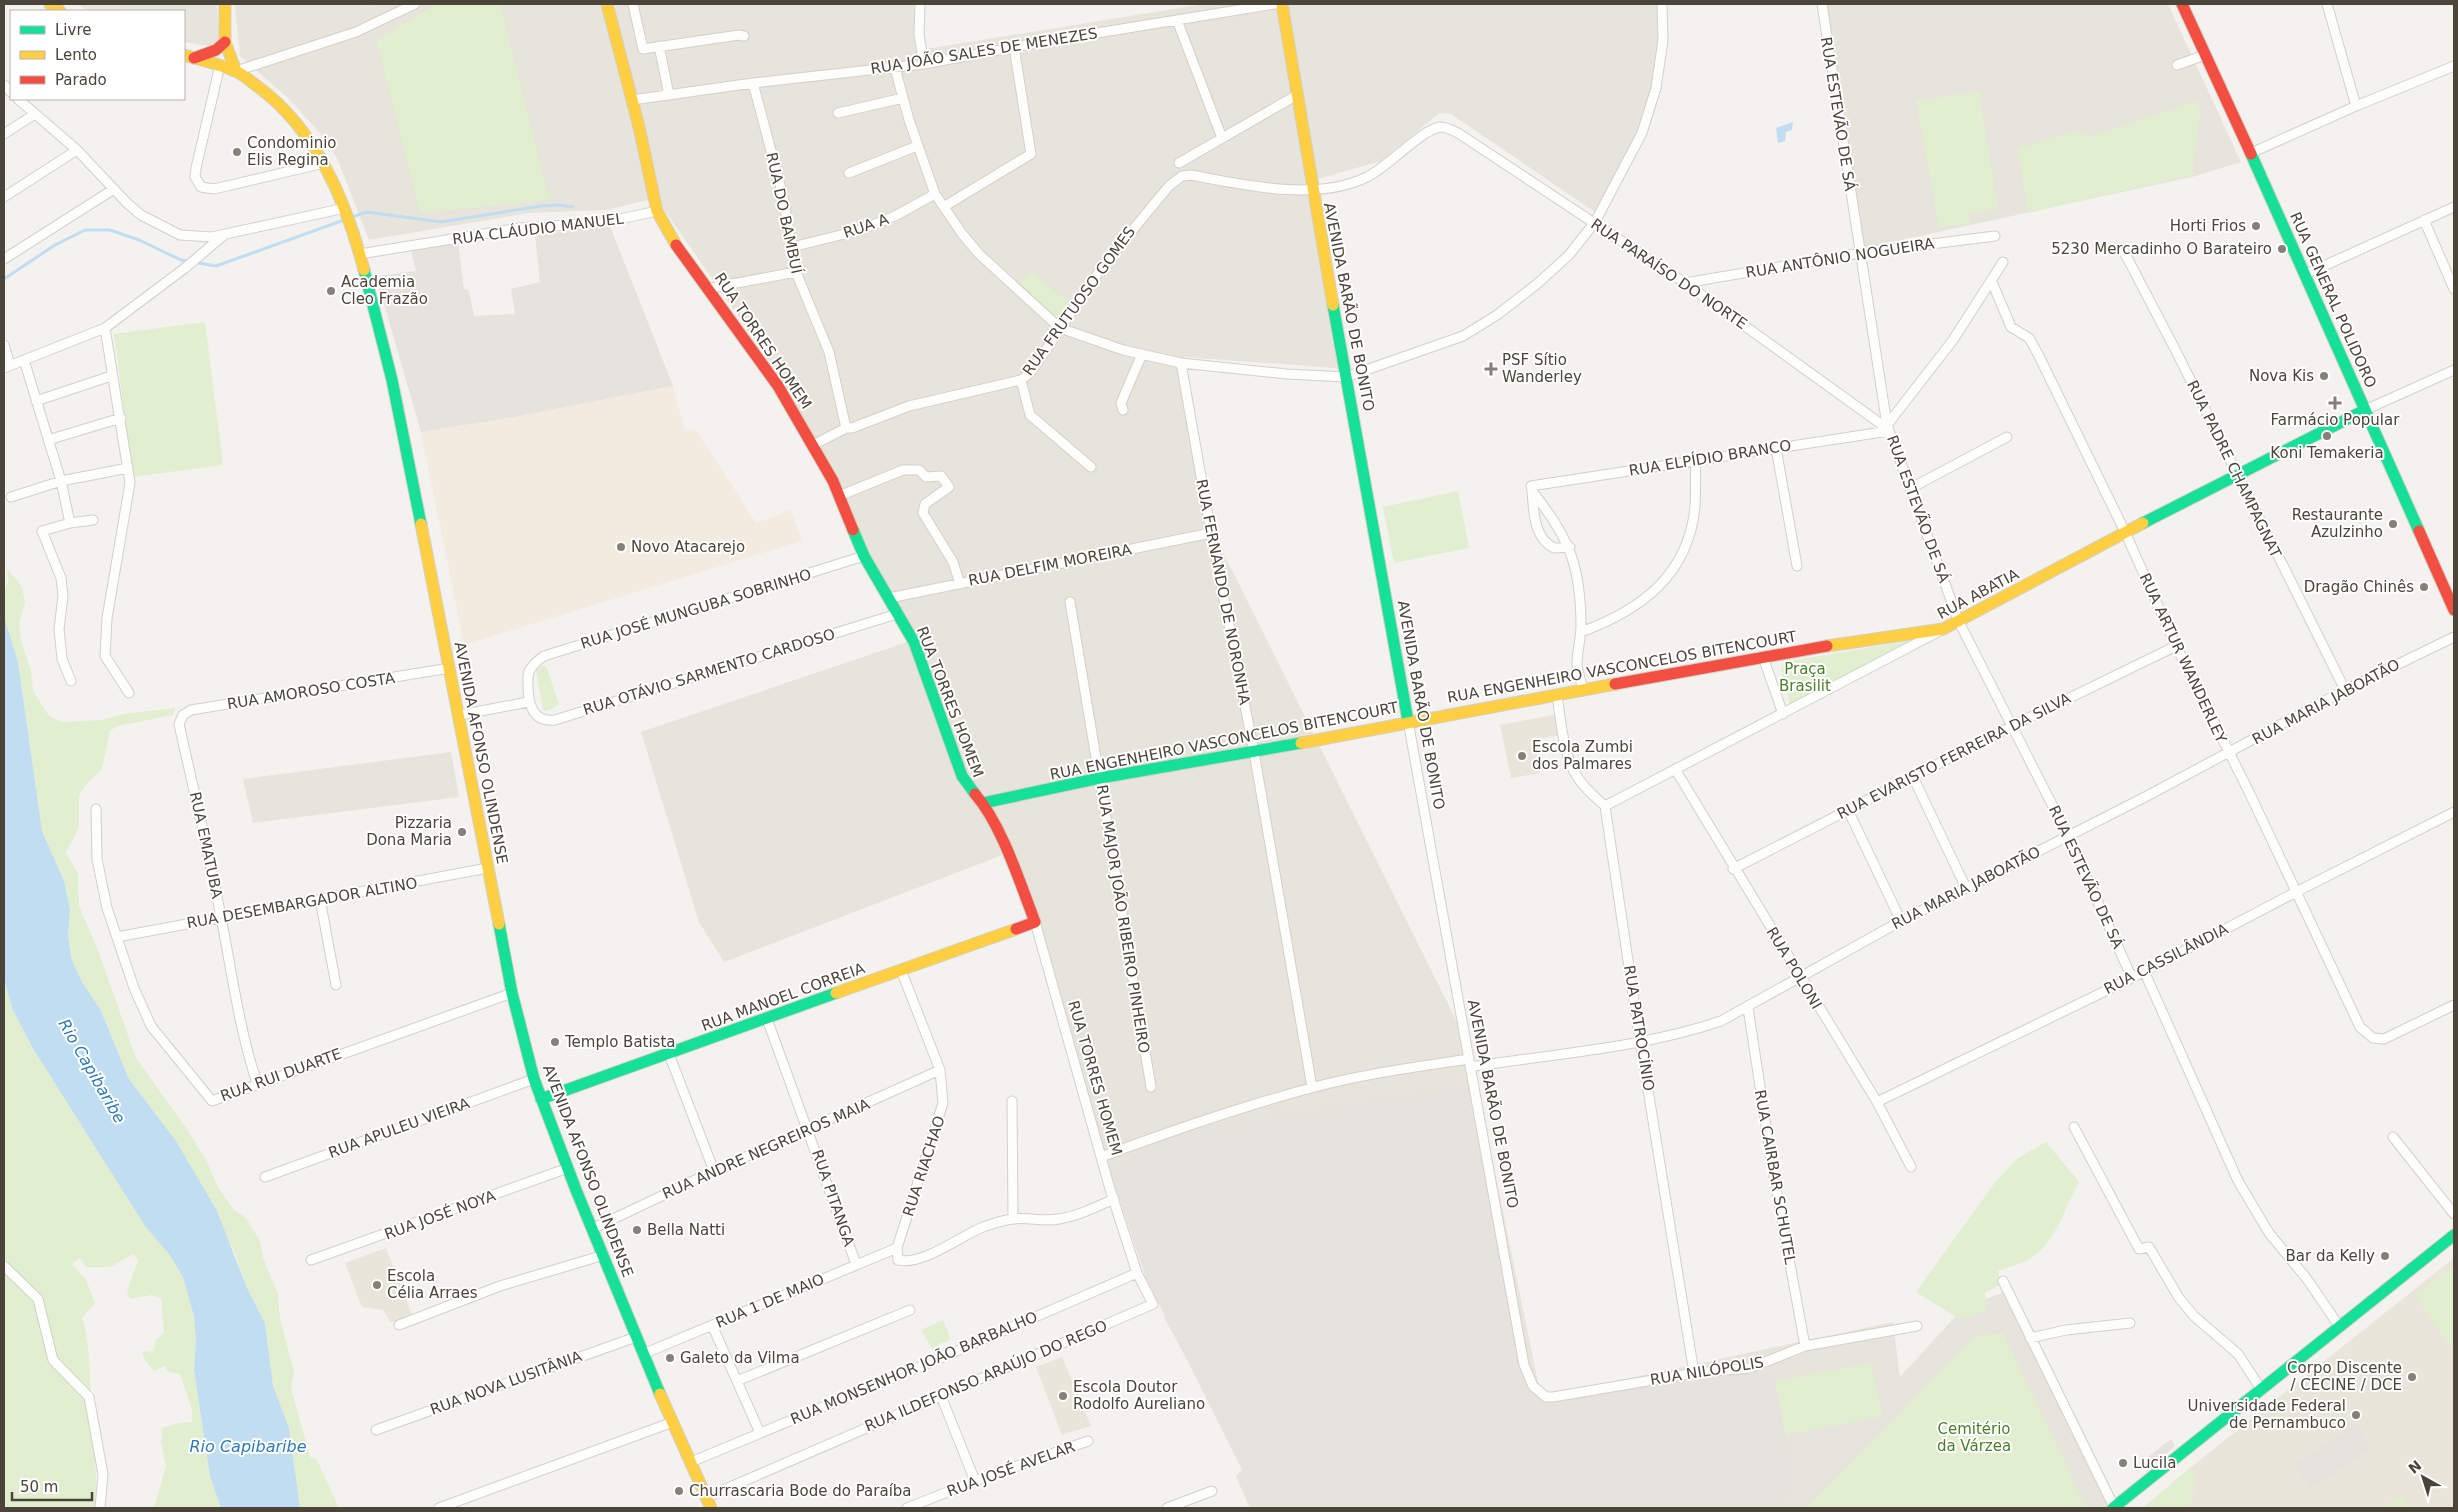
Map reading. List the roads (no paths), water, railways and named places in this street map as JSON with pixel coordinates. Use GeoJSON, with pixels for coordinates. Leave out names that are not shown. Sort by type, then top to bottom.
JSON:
{"type":"FeatureCollection","features":[{"type":"Feature","properties":{"kind":"street"},"geometry":{"type":"LineString","coordinates":[[225,4],[225,42],[236,72],[356,32],[415,4]]}},
{"type":"Feature","properties":{"kind":"street","name":"RUA TORRES HOMEM"},"geometry":{"type":"LineString","coordinates":[[608,4],[657,212],[670,236],[710,288],[778,386],[833,480],[864,556],[917,649],[966,786],[983,803],[1012,861],[1035,922],[1110,1189]]}},
{"type":"Feature","properties":{"kind":"street"},"geometry":{"type":"LineString","coordinates":[[633,4],[642,49],[739,35],[744,36]]}},
{"type":"Feature","properties":{"kind":"street"},"geometry":{"type":"LineString","coordinates":[[920,4],[919,35],[924,64]]}},
{"type":"Feature","properties":{"kind":"street","name":"RUA JOÃO SALES DE MENEZES"},"geometry":{"type":"LineString","coordinates":[[632,100],[753,83],[924,64],[1014,47],[1275,4]]}},
{"type":"Feature","properties":{"kind":"street","name":"AVENIDA BARÃO DE BONITO"},"geometry":{"type":"LineString","coordinates":[[1282,4],[1312,189],[1524,1365],[1532,1386],[1546,1397],[1553,1397]]}},
{"type":"Feature","properties":{"kind":"street"},"geometry":{"type":"LineString","coordinates":[[895,68],[917,146],[931,178],[935,194],[963,235],[979,254],[1060,328],[1142,354],[1181,363],[1287,374],[1346,377],[1448,342],[1477,327],[1537,284],[1569,255],[1595,222],[1642,133],[1656,88],[1663,40],[1662,4]]}},
{"type":"Feature","properties":{"kind":"street","name":"RUA ESTEVÃO DE SÁ"},"geometry":{"type":"LineString","coordinates":[[1822,4],[1888,428],[1959,622],[2068,836],[2132,978]]}},
{"type":"Feature","properties":{"kind":"street","name":"RUA GENERAL POLIDORO"},"geometry":{"type":"LineString","coordinates":[[2182,4],[2306,274],[2454,610]]}},
{"type":"Feature","properties":{"kind":"street"},"geometry":{"type":"LineString","coordinates":[[2327,4],[2356,106]]}},
{"type":"Feature","properties":{"kind":"street"},"geometry":{"type":"LineString","coordinates":[[1177,20],[1222,138]]}},
{"type":"Feature","properties":{"kind":"street"},"geometry":{"type":"LineString","coordinates":[[189,57],[216,50],[225,42]]}},
{"type":"Feature","properties":{"kind":"street"},"geometry":{"type":"LineString","coordinates":[[659,46],[669,95]]}},
{"type":"Feature","properties":{"kind":"street"},"geometry":{"type":"LineString","coordinates":[[945,206],[1031,154],[1014,47]]}},
{"type":"Feature","properties":{"kind":"street"},"geometry":{"type":"LineString","coordinates":[[2177,65],[2205,55]]}},
{"type":"Feature","properties":{"kind":"street","name":"AVENIDA AFONSO OLINDENSE"},"geometry":{"type":"LineString","coordinates":[[189,57],[220,65],[236,72],[268,94],[290,114],[324,162],[345,210],[360,254],[392,380],[460,715],[512,993],[534,1079],[643,1354],[711,1508]]}},
{"type":"Feature","properties":{"kind":"street"},"geometry":{"type":"LineString","coordinates":[[220,65],[196,168],[195,177],[201,187],[214,188],[324,162]]}},
{"type":"Feature","properties":{"kind":"street"},"geometry":{"type":"LineString","coordinates":[[2251,153],[2356,106],[2454,66]]}},
{"type":"Feature","properties":{"kind":"street","name":"RUA DO BAMBUÍ"},"geometry":{"type":"LineString","coordinates":[[753,83],[784,196],[796,272],[830,352],[846,428]]}},
{"type":"Feature","properties":{"kind":"street"},"geometry":{"type":"LineString","coordinates":[[1179,164],[1297,95]]}},
{"type":"Feature","properties":{"kind":"street"},"geometry":{"type":"LineString","coordinates":[[838,113],[903,98]]}},
{"type":"Feature","properties":{"kind":"street"},"geometry":{"type":"LineString","coordinates":[[19,100],[77,150],[141,215],[180,235],[199,238],[224,235],[345,210]]}},
{"type":"Feature","properties":{"kind":"street"},"geometry":{"type":"LineString","coordinates":[[4,134],[35,114]]}},
{"type":"Feature","properties":{"kind":"street","name":"RUA PARAÍSO DO NORTE"},"geometry":{"type":"LineString","coordinates":[[1312,189],[1348,184],[1367,177],[1427,133],[1446,127],[1458,132],[1685,283],[1888,428]]}},
{"type":"Feature","properties":{"kind":"street"},"geometry":{"type":"LineString","coordinates":[[848,173],[917,146]]}},
{"type":"Feature","properties":{"kind":"street"},"geometry":{"type":"LineString","coordinates":[[4,197],[77,150]]}},
{"type":"Feature","properties":{"kind":"street","name":"RUA FRUTUOSO GOMES"},"geometry":{"type":"LineString","coordinates":[[813,445],[846,428],[852,428],[909,406],[1021,380],[1031,372],[1102,267],[1135,225],[1169,186],[1178,179],[1187,175],[1273,190],[1312,189]]}},
{"type":"Feature","properties":{"kind":"street"},"geometry":{"type":"LineString","coordinates":[[4,259],[114,189]]}},
{"type":"Feature","properties":{"kind":"street","name":"RUA A"},"geometry":{"type":"LineString","coordinates":[[792,247],[857,231],[895,216],[935,194]]}},
{"type":"Feature","properties":{"kind":"street"},"geometry":{"type":"LineString","coordinates":[[2306,274],[2454,208]]}},
{"type":"Feature","properties":{"kind":"street","name":"RUA CLÁUDIO MANUEL"},"geometry":{"type":"LineString","coordinates":[[360,254],[520,228],[602,222],[657,212]]}},
{"type":"Feature","properties":{"kind":"street"},"geometry":{"type":"LineString","coordinates":[[2424,220],[2454,289]]}},
{"type":"Feature","properties":{"kind":"street"},"geometry":{"type":"LineString","coordinates":[[4,346],[7,367],[105,328],[224,235]]}},
{"type":"Feature","properties":{"kind":"street","name":"RUA ANTÔNIO NOGUEIRA"},"geometry":{"type":"LineString","coordinates":[[1685,283],[1860,253],[1995,236]]}},
{"type":"Feature","properties":{"kind":"street","name":"RUA PADRE CHAMPAGNAT"},"geometry":{"type":"LineString","coordinates":[[2122,248],[2177,353],[2346,690]]}},
{"type":"Feature","properties":{"kind":"street"},"geometry":{"type":"LineString","coordinates":[[1888,428],[1992,282],[2003,262]]}},
{"type":"Feature","properties":{"kind":"street"},"geometry":{"type":"LineString","coordinates":[[710,288],[796,272]]}},
{"type":"Feature","properties":{"kind":"street","name":"RUA ARTUR WANDERLEY"},"geometry":{"type":"LineString","coordinates":[[1992,282],[2011,327],[2026,335],[2038,354],[2125,532],[2176,646],[2360,1027],[2373,1038],[2390,1037],[2454,1005]]}},
{"type":"Feature","properties":{"kind":"street"},"geometry":{"type":"LineString","coordinates":[[105,328],[111,376],[121,418],[128,468],[129,491],[107,618],[105,656],[129,693]]}},
{"type":"Feature","properties":{"kind":"street"},"geometry":{"type":"LineString","coordinates":[[1124,410],[1121,403],[1142,354]]}},
{"type":"Feature","properties":{"kind":"street"},"geometry":{"type":"LineString","coordinates":[[24,360],[61,481],[70,523]]}},
{"type":"Feature","properties":{"kind":"street","name":"RUA FERNANDO DE NORONHA"},"geometry":{"type":"LineString","coordinates":[[1181,363],[1211,533],[1254,752],[1312,1087]]}},
{"type":"Feature","properties":{"kind":"street"},"geometry":{"type":"LineString","coordinates":[[2365,410],[2454,370]]}},
{"type":"Feature","properties":{"kind":"street"},"geometry":{"type":"LineString","coordinates":[[36,401],[111,376]]}},
{"type":"Feature","properties":{"kind":"street"},"geometry":{"type":"LineString","coordinates":[[1021,380],[1030,415],[1091,467]]}},
{"type":"Feature","properties":{"kind":"street","name":"RUA ABATIA"},"geometry":{"type":"LineString","coordinates":[[1605,806],[1959,622],[2125,532],[2365,410]]}},
{"type":"Feature","properties":{"kind":"street"},"geometry":{"type":"LineString","coordinates":[[48,440],[121,418]]}},
{"type":"Feature","properties":{"kind":"street","name":"RUA ELPÍDIO BRANCO"},"geometry":{"type":"LineString","coordinates":[[1532,489],[1888,428]]}},
{"type":"Feature","properties":{"kind":"street"},"geometry":{"type":"LineString","coordinates":[[1911,488],[2006,437]]}},
{"type":"Feature","properties":{"kind":"street"},"geometry":{"type":"LineString","coordinates":[[1776,448],[1797,566]]}},
{"type":"Feature","properties":{"kind":"street"},"geometry":{"type":"LineString","coordinates":[[1581,632],[1632,609],[1654,592],[1672,571],[1687,544],[1695,507],[1696,460]]}},
{"type":"Feature","properties":{"kind":"street"},"geometry":{"type":"LineString","coordinates":[[11,497],[61,481],[128,468]]}},
{"type":"Feature","properties":{"kind":"street"},"geometry":{"type":"LineString","coordinates":[[839,496],[907,469],[919,470],[926,477],[941,476],[949,487],[925,504],[923,513],[953,562],[960,584]]}},
{"type":"Feature","properties":{"kind":"street"},"geometry":{"type":"LineString","coordinates":[[1532,489],[1537,530],[1540,537],[1554,548],[1570,547]]}},
{"type":"Feature","properties":{"kind":"street"},"geometry":{"type":"LineString","coordinates":[[1532,489],[1555,521],[1570,547],[1579,578],[1581,632],[1577,664],[1583,690]]}},
{"type":"Feature","properties":{"kind":"street"},"geometry":{"type":"LineString","coordinates":[[71,681],[62,659],[59,630],[63,596],[61,578],[42,531],[70,523],[93,520]]}},
{"type":"Feature","properties":{"kind":"street","name":"RUA DELFIM MOREIRA"},"geometry":{"type":"LineString","coordinates":[[889,598],[1211,533]]}},
{"type":"Feature","properties":{"kind":"street","name":"RUA JOSÉ MUNGUBA SOBRINHO"},"geometry":{"type":"LineString","coordinates":[[528,702],[528,675],[531,667],[544,656],[864,556]]}},
{"type":"Feature","properties":{"kind":"street","name":"RUA MAJOR JOÃO RIBEIRO PINHEIRO"},"geometry":{"type":"LineString","coordinates":[[1070,602],[1151,1087]]}},
{"type":"Feature","properties":{"kind":"street","name":"RUA OTÁVIO SARMENTO CARDOSO"},"geometry":{"type":"LineString","coordinates":[[528,702],[539,718],[547,721],[556,720],[897,614]]}},
{"type":"Feature","properties":{"kind":"street","name":"RUA ENGENHEIRO VASCONCELOS BITENCOURT"},"geometry":{"type":"LineString","coordinates":[[983,803],[1100,778],[1254,752],[1408,721],[1763,657],[1944,629]]}},
{"type":"Feature","properties":{"kind":"street","name":"RUA MARIA JABOATÃO"},"geometry":{"type":"LineString","coordinates":[[1101,1157],[1203,1119],[1312,1087],[1381,1072],[1470,1063],[1640,1041],[1692,1031],[1748,1008],[1798,976],[1901,921],[2229,754],[2346,690],[2454,637]]}},
{"type":"Feature","properties":{"kind":"street","name":"RUA EVARISTO FERREIRA DA SILVA"},"geometry":{"type":"LineString","coordinates":[[1733,869],[2012,726],[2176,646]]}},
{"type":"Feature","properties":{"kind":"street"},"geometry":{"type":"LineString","coordinates":[[1763,657],[1783,714]]}},
{"type":"Feature","properties":{"kind":"street","name":"RUA AMOROSO COSTA"},"geometry":{"type":"LineString","coordinates":[[180,724],[182,716],[191,710],[450,668]]}},
{"type":"Feature","properties":{"kind":"street"},"geometry":{"type":"LineString","coordinates":[[1557,695],[1568,751],[1577,777],[1605,806]]}},
{"type":"Feature","properties":{"kind":"street"},"geometry":{"type":"LineString","coordinates":[[460,715],[528,702]]}},
{"type":"Feature","properties":{"kind":"street","name":"RUA EMATUBA"},"geometry":{"type":"LineString","coordinates":[[180,724],[221,918],[235,1002],[246,1049],[258,1084]]}},
{"type":"Feature","properties":{"kind":"street","name":"RUA POLONI"},"geometry":{"type":"LineString","coordinates":[[1675,769],[1733,869],[1876,1102],[1911,1167]]}},
{"type":"Feature","properties":{"kind":"street"},"geometry":{"type":"LineString","coordinates":[[1913,777],[1966,888]]}},
{"type":"Feature","properties":{"kind":"street","name":"RUA PATROCÍNIO"},"geometry":{"type":"LineString","coordinates":[[1605,806],[1640,1041],[1694,1373]]}},
{"type":"Feature","properties":{"kind":"street","name":"RUA RUI DUARTE"},"geometry":{"type":"LineString","coordinates":[[96,810],[96,859],[106,908],[134,988],[151,1026],[212,1101],[512,993]]}},
{"type":"Feature","properties":{"kind":"street"},"geometry":{"type":"LineString","coordinates":[[1848,810],[1901,921]]}},
{"type":"Feature","properties":{"kind":"street","name":"RUA CASSILÂNDIA"},"geometry":{"type":"LineString","coordinates":[[1876,1102],[2132,978],[2454,812]]}},
{"type":"Feature","properties":{"kind":"street","name":"RUA DESEMBARGADOR ALTINO"},"geometry":{"type":"LineString","coordinates":[[117,937],[488,868]]}},
{"type":"Feature","properties":{"kind":"street"},"geometry":{"type":"LineString","coordinates":[[320,899],[336,986]]}},
{"type":"Feature","properties":{"kind":"street","name":"RUA MANOEL CORREIA"},"geometry":{"type":"LineString","coordinates":[[541,1099],[1035,922]]}},
{"type":"Feature","properties":{"kind":"street","name":"RUA RIACHAO"},"geometry":{"type":"LineString","coordinates":[[897,1248],[939,1122],[943,1103],[940,1070],[901,970]]}},
{"type":"Feature","properties":{"kind":"street"},"geometry":{"type":"LineString","coordinates":[[2144,971],[2238,1181],[2269,1233],[2307,1280],[2339,1326]]}},
{"type":"Feature","properties":{"kind":"street","name":"RUA CAIRBAR SCHUTEL"},"geometry":{"type":"LineString","coordinates":[[1748,1008],[1772,1171],[1805,1346]]}},
{"type":"Feature","properties":{"kind":"street","name":"RUA PITANGA"},"geometry":{"type":"LineString","coordinates":[[767,1019],[809,1129],[856,1264]]}},
{"type":"Feature","properties":{"kind":"street"},"geometry":{"type":"LineString","coordinates":[[670,1054],[714,1171]]}},
{"type":"Feature","properties":{"kind":"street","name":"RUA ANDRE NEGREIROS MAIA"},"geometry":{"type":"LineString","coordinates":[[592,1229],[714,1171],[940,1070]]}},
{"type":"Feature","properties":{"kind":"street","name":"RUA APULEU VIEIRA"},"geometry":{"type":"LineString","coordinates":[[265,1177],[534,1079]]}},
{"type":"Feature","properties":{"kind":"street"},"geometry":{"type":"LineString","coordinates":[[1012,1101],[1014,1218]]}},
{"type":"Feature","properties":{"kind":"street"},"geometry":{"type":"LineString","coordinates":[[2074,1127],[2140,1249],[2149,1247],[2178,1298],[2194,1316],[2238,1354],[2261,1389]]}},
{"type":"Feature","properties":{"kind":"street"},"geometry":{"type":"LineString","coordinates":[[2393,1137],[2454,1214]]}},
{"type":"Feature","properties":{"kind":"street","name":"RUA JOSÉ NOYA"},"geometry":{"type":"LineString","coordinates":[[311,1260],[568,1168]]}},
{"type":"Feature","properties":{"kind":"street","name":"RUA ILDEFONSO ARAÚJO DO REGO"},"geometry":{"type":"LineString","coordinates":[[707,1497],[1153,1304],[1136,1273],[1110,1189]]}},
{"type":"Feature","properties":{"kind":"street"},"geometry":{"type":"LineString","coordinates":[[897,1248],[898,1260],[911,1260],[938,1250],[984,1227],[1014,1218],[1059,1219],[1078,1215],[1114,1199]]}},
{"type":"Feature","properties":{"kind":"street"},"geometry":{"type":"LineString","coordinates":[[2003,1281],[2114,1508],[2454,1235]]}},
{"type":"Feature","properties":{"kind":"street","name":"RUA 1 DE MAIO"},"geometry":{"type":"LineString","coordinates":[[643,1354],[897,1248]]}},
{"type":"Feature","properties":{"kind":"street"},"geometry":{"type":"LineString","coordinates":[[400,1326],[500,1286],[604,1255]]}},
{"type":"Feature","properties":{"kind":"street"},"geometry":{"type":"LineString","coordinates":[[4,1266],[38,1298],[54,1360],[89,1397],[103,1474],[100,1508]]}},
{"type":"Feature","properties":{"kind":"street","name":"RUA MONSENHOR JOÃO BARBALHO"},"geometry":{"type":"LineString","coordinates":[[691,1462],[1136,1273]]}},
{"type":"Feature","properties":{"kind":"street"},"geometry":{"type":"LineString","coordinates":[[736,1380],[910,1310]]}},
{"type":"Feature","properties":{"kind":"street"},"geometry":{"type":"LineString","coordinates":[[2030,1338],[2066,1330],[2130,1323]]}},
{"type":"Feature","properties":{"kind":"street"},"geometry":{"type":"LineString","coordinates":[[712,1325],[760,1433]]}},
{"type":"Feature","properties":{"kind":"street","name":"RUA NILÓPOLIS"},"geometry":{"type":"LineString","coordinates":[[1553,1397],[1694,1373],[1750,1368],[1805,1346],[1917,1326]]}},
{"type":"Feature","properties":{"kind":"street","name":"RUA NOVA LUSITÂNIA"},"geometry":{"type":"LineString","coordinates":[[376,1430],[636,1337]]}},
{"type":"Feature","properties":{"kind":"street"},"geometry":{"type":"LineString","coordinates":[[941,1396],[975,1481]]}},
{"type":"Feature","properties":{"kind":"street"},"geometry":{"type":"LineString","coordinates":[[439,1508],[673,1422]]}},
{"type":"Feature","properties":{"kind":"street","name":"RUA JOSÉ AVELAR"},"geometry":{"type":"LineString","coordinates":[[907,1508],[975,1481],[1088,1441]]}},
{"type":"Feature","properties":{"kind":"street"},"geometry":{"type":"LineString","coordinates":[[1167,1508],[1212,1492]]}},
{"type":"Feature","properties":{"kind":"water"},"geometry":{"type":"Polygon","coordinates":[[[1793,122],[1792,130],[1786,132],[1785,141],[1778,143],[1776,128],[1793,122]]]}},
{"type":"Feature","properties":{"kind":"water","name":"Rio Capibaribe"},"geometry":{"type":"Polygon","coordinates":[[[4,617],[18,662],[42,831],[64,881],[70,909],[68,935],[71,958],[82,982],[100,1009],[129,1079],[176,1141],[217,1211],[247,1288],[265,1323],[273,1386],[289,1428],[300,1508],[221,1508],[210,1476],[194,1370],[196,1341],[194,1316],[183,1277],[169,1254],[145,1226],[32,1047],[12,1008],[4,978],[4,617]]]}},
{"type":"Feature","properties":{"kind":"waterway"},"geometry":{"type":"LineString","coordinates":[[352,217],[367,212],[441,222],[541,206],[558,205],[573,207]]}},
{"type":"Feature","properties":{"kind":"waterway"},"geometry":{"type":"LineString","coordinates":[[4,279],[55,245],[85,230],[110,230],[139,240],[181,260],[216,266],[347,219]]}},
{"type":"Feature","properties":{"kind":"place","name":"Condominio Elis Regina"},"geometry":{"type":"Point","coordinates":[237,152]}},
{"type":"Feature","properties":{"kind":"place","name":"Horti Frios"},"geometry":{"type":"Point","coordinates":[2256,226]}},
{"type":"Feature","properties":{"kind":"place","name":"5230 Mercadinho O Barateiro"},"geometry":{"type":"Point","coordinates":[2282,249]}},
{"type":"Feature","properties":{"kind":"place","name":"Academia Cleo Frazão"},"geometry":{"type":"Point","coordinates":[331,291]}},
{"type":"Feature","properties":{"kind":"place","name":"PSF Sítio Wanderley"},"geometry":{"type":"Point","coordinates":[1491,369]}},
{"type":"Feature","properties":{"kind":"place","name":"Nova Kis"},"geometry":{"type":"Point","coordinates":[2324,376]}},
{"type":"Feature","properties":{"kind":"place","name":"Farmácio Popular"},"geometry":{"type":"Point","coordinates":[2335,403]}},
{"type":"Feature","properties":{"kind":"place","name":"Koni Temakeria"},"geometry":{"type":"Point","coordinates":[2327,436]}},
{"type":"Feature","properties":{"kind":"place","name":"Restaurante Azulzinho"},"geometry":{"type":"Point","coordinates":[2393,524]}},
{"type":"Feature","properties":{"kind":"place","name":"Novo Atacarejo"},"geometry":{"type":"Point","coordinates":[621,547]}},
{"type":"Feature","properties":{"kind":"place","name":"Dragão Chinês"},"geometry":{"type":"Point","coordinates":[2424,587]}},
{"type":"Feature","properties":{"kind":"place","name":"Escola Zumbi dos Palmares"},"geometry":{"type":"Point","coordinates":[1522,756]}},
{"type":"Feature","properties":{"kind":"place","name":"Pizzaria Dona Maria"},"geometry":{"type":"Point","coordinates":[462,832]}},
{"type":"Feature","properties":{"kind":"place","name":"Templo Batista"},"geometry":{"type":"Point","coordinates":[555,1042]}},
{"type":"Feature","properties":{"kind":"place","name":"Bella Natti"},"geometry":{"type":"Point","coordinates":[637,1230]}},
{"type":"Feature","properties":{"kind":"place","name":"Bar da Kelly"},"geometry":{"type":"Point","coordinates":[2385,1256]}},
{"type":"Feature","properties":{"kind":"place","name":"Escola Célia Arraes"},"geometry":{"type":"Point","coordinates":[377,1285]}},
{"type":"Feature","properties":{"kind":"place","name":"Galeto da Vilma"},"geometry":{"type":"Point","coordinates":[670,1358]}},
{"type":"Feature","properties":{"kind":"place","name":"Corpo Discente / CECINE / DCE"},"geometry":{"type":"Point","coordinates":[2412,1377]}},
{"type":"Feature","properties":{"kind":"place","name":"Escola Doutor Rodolfo Aureliano"},"geometry":{"type":"Point","coordinates":[1063,1396]}},
{"type":"Feature","properties":{"kind":"place","name":"Universidade Federal de Pernambuco"},"geometry":{"type":"Point","coordinates":[2356,1415]}},
{"type":"Feature","properties":{"kind":"place","name":"Lucila"},"geometry":{"type":"Point","coordinates":[2123,1463]}},
{"type":"Feature","properties":{"kind":"place","name":"Churrascaria Bode do Paraíba"},"geometry":{"type":"Point","coordinates":[679,1491]}},
{"type":"Feature","properties":{"kind":"park label","name":"Praça Brasilit"},"geometry":{"type":"Point","coordinates":[1805,678]}},
{"type":"Feature","properties":{"kind":"park label","name":"Cemitério da Várzea"},"geometry":{"type":"Point","coordinates":[1974,1438]}}]}
